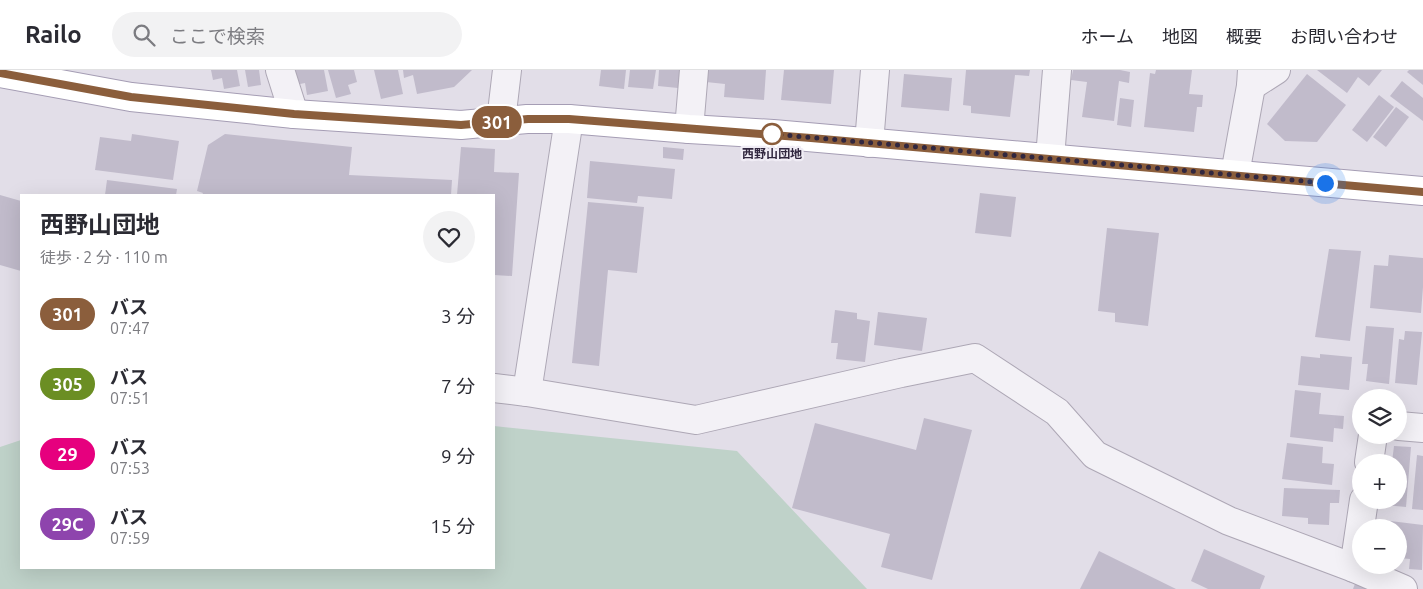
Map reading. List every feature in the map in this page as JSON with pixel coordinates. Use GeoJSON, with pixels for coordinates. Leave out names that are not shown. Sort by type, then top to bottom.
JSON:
{"type":"FeatureCollection","features":[{"type":"Feature","properties":{"kind":"main road"},"geometry":{"type":"LineString","coordinates":[[0,73],[131,97],[294,114],[461,125],[501,121],[569,119],[1421,188]]}},
{"type":"Feature","properties":{"kind":"street"},"geometry":{"type":"LineString","coordinates":[[280,70],[294,114]]}},
{"type":"Feature","properties":{"kind":"street"},"geometry":{"type":"LineString","coordinates":[[501,121],[507,70]]}},
{"type":"Feature","properties":{"kind":"street"},"geometry":{"type":"LineString","coordinates":[[689,129],[694,70]]}},
{"type":"Feature","properties":{"kind":"street"},"geometry":{"type":"LineString","coordinates":[[869,143],[875,70]]}},
{"type":"Feature","properties":{"kind":"street"},"geometry":{"type":"LineString","coordinates":[[1050,158],[1057,70]]}},
{"type":"Feature","properties":{"kind":"street"},"geometry":{"type":"LineString","coordinates":[[1234,174],[1251,78],[1276,70]]}},
{"type":"Feature","properties":{"kind":"street"},"geometry":{"type":"LineString","coordinates":[[527,392],[569,119]]}},
{"type":"Feature","properties":{"kind":"street"},"geometry":{"type":"LineString","coordinates":[[495,388],[696,420],[975,358],[1058,412],[1094,455],[1230,521],[1352,567]]}},
{"type":"Feature","properties":{"kind":"street"},"geometry":{"type":"LineString","coordinates":[[1407,427],[1423,428]]}},
{"type":"Feature","properties":{"kind":"street"},"geometry":{"type":"LineString","coordinates":[[1368,574],[1403,589]]}},
{"type":"Feature","properties":{"kind":"green space"},"geometry":{"type":"Polygon","coordinates":[[[495,426],[737,451],[867,589],[0,589],[0,447],[20,440],[20,569],[495,569],[495,426]]]}},
{"type":"Feature","properties":{"kind":"building"},"geometry":{"type":"Polygon","coordinates":[[[211,70],[237,70],[240,86],[224,89],[222,78],[213,80],[211,70]]]}},
{"type":"Feature","properties":{"kind":"building"},"geometry":{"type":"Polygon","coordinates":[[[245,70],[259,70],[261,85],[248,87],[245,70]]]}},
{"type":"Feature","properties":{"kind":"building"},"geometry":{"type":"Polygon","coordinates":[[[292,70],[324,70],[328,91],[307,95],[305,83],[295,85],[292,70]]]}},
{"type":"Feature","properties":{"kind":"building"},"geometry":{"type":"Polygon","coordinates":[[[328,70],[354,70],[357,82],[348,85],[351,94],[336,98],[328,70]]]}},
{"type":"Feature","properties":{"kind":"building"},"geometry":{"type":"Polygon","coordinates":[[[374,70],[398,70],[403,94],[381,99],[374,70]]]}},
{"type":"Feature","properties":{"kind":"building"},"geometry":{"type":"Polygon","coordinates":[[[403,70],[472,70],[454,87],[417,94],[413,75],[404,78],[403,70]]]}},
{"type":"Feature","properties":{"kind":"building"},"geometry":{"type":"Polygon","coordinates":[[[601,70],[626,70],[624,89],[599,86],[601,70]]]}},
{"type":"Feature","properties":{"kind":"building"},"geometry":{"type":"Polygon","coordinates":[[[630,70],[656,70],[653,89],[628,87],[630,70]]]}},
{"type":"Feature","properties":{"kind":"building"},"geometry":{"type":"Polygon","coordinates":[[[659,70],[680,70],[678,88],[658,86],[659,70]]]}},
{"type":"Feature","properties":{"kind":"building"},"geometry":{"type":"Polygon","coordinates":[[[707,70],[766,70],[764,100],[724,97],[725,84],[706,82],[707,70]]]}},
{"type":"Feature","properties":{"kind":"building"},"geometry":{"type":"Polygon","coordinates":[[[784,70],[834,70],[831,104],[781,100],[784,70]]]}},
{"type":"Feature","properties":{"kind":"building"},"geometry":{"type":"Polygon","coordinates":[[[966,70],[1030,70],[1029,76],[1015,75],[1010,117],[971,113],[971,106],[963,105],[966,70]]]}},
{"type":"Feature","properties":{"kind":"building"},"geometry":{"type":"Polygon","coordinates":[[[1073,70],[1120,70],[1130,72],[1129,83],[1119,81],[1114,121],[1082,117],[1087,82],[1071,80],[1073,70]]]}},
{"type":"Feature","properties":{"kind":"building"},"geometry":{"type":"Polygon","coordinates":[[[1156,70],[1192,70],[1189,94],[1203,95],[1202,107],[1197,107],[1194,132],[1144,127],[1150,73],[1155,74],[1156,70]]]}},
{"type":"Feature","properties":{"kind":"building"},"geometry":{"type":"Polygon","coordinates":[[[1317,70],[1382,70],[1369,86],[1358,77],[1347,93],[1317,70]]]}},
{"type":"Feature","properties":{"kind":"building"},"geometry":{"type":"Polygon","coordinates":[[[1409,70],[1423,70],[1423,85],[1407,72],[1409,70]]]}},
{"type":"Feature","properties":{"kind":"building"},"geometry":{"type":"Polygon","coordinates":[[[904,74],[952,78],[949,111],[901,107],[904,74]]]}},
{"type":"Feature","properties":{"kind":"building"},"geometry":{"type":"Polygon","coordinates":[[[1307,74],[1346,105],[1317,142],[1285,141],[1267,124],[1307,74]]]}},
{"type":"Feature","properties":{"kind":"building"},"geometry":{"type":"Polygon","coordinates":[[[1402,81],[1423,98],[1423,121],[1390,96],[1402,81]]]}},
{"type":"Feature","properties":{"kind":"building"},"geometry":{"type":"Polygon","coordinates":[[[1379,95],[1394,107],[1367,142],[1352,130],[1379,95]]]}},
{"type":"Feature","properties":{"kind":"building"},"geometry":{"type":"Polygon","coordinates":[[[1120,98],[1134,100],[1131,127],[1117,125],[1120,98]]]}},
{"type":"Feature","properties":{"kind":"building"},"geometry":{"type":"Polygon","coordinates":[[[1396,107],[1409,117],[1386,147],[1373,137],[1396,107]]]}},
{"type":"Feature","properties":{"kind":"building"},"geometry":{"type":"Polygon","coordinates":[[[132,134],[179,141],[173,180],[95,170],[100,137],[131,141],[132,134]]]}},
{"type":"Feature","properties":{"kind":"building"},"geometry":{"type":"Polygon","coordinates":[[[225,134],[352,147],[349,175],[452,180],[451,194],[202,194],[197,191],[208,145],[225,134]]]}},
{"type":"Feature","properties":{"kind":"building"},"geometry":{"type":"Polygon","coordinates":[[[461,147],[495,149],[494,172],[519,173],[512,276],[495,275],[495,194],[457,194],[461,147]]]}},
{"type":"Feature","properties":{"kind":"building"},"geometry":{"type":"Polygon","coordinates":[[[663,147],[684,149],[683,160],[663,158],[663,147]]]}},
{"type":"Feature","properties":{"kind":"building"},"geometry":{"type":"Polygon","coordinates":[[[590,161],[675,169],[672,199],[638,196],[637,203],[587,198],[590,161]]]}},
{"type":"Feature","properties":{"kind":"building"},"geometry":{"type":"Polygon","coordinates":[[[107,180],[177,189],[176,194],[105,194],[107,180]]]}},
{"type":"Feature","properties":{"kind":"building"},"geometry":{"type":"Polygon","coordinates":[[[980,193],[1016,197],[1011,237],[975,233],[980,193]]]}},
{"type":"Feature","properties":{"kind":"building"},"geometry":{"type":"Polygon","coordinates":[[[0,195],[20,201],[20,271],[0,265],[0,195]]]}},
{"type":"Feature","properties":{"kind":"building"},"geometry":{"type":"Polygon","coordinates":[[[588,202],[644,207],[637,273],[608,270],[599,366],[572,363],[588,202]]]}},
{"type":"Feature","properties":{"kind":"building"},"geometry":{"type":"Polygon","coordinates":[[[1107,228],[1159,233],[1148,326],[1115,322],[1115,313],[1098,311],[1107,228]]]}},
{"type":"Feature","properties":{"kind":"building"},"geometry":{"type":"Polygon","coordinates":[[[1329,249],[1361,251],[1350,341],[1315,337],[1329,249]]]}},
{"type":"Feature","properties":{"kind":"building"},"geometry":{"type":"Polygon","coordinates":[[[1389,255],[1423,258],[1421,313],[1370,308],[1374,265],[1388,266],[1389,255]]]}},
{"type":"Feature","properties":{"kind":"building"},"geometry":{"type":"Polygon","coordinates":[[[835,310],[857,313],[857,319],[870,321],[865,362],[836,359],[838,343],[831,343],[835,310]]]}},
{"type":"Feature","properties":{"kind":"building"},"geometry":{"type":"Polygon","coordinates":[[[878,312],[927,318],[922,351],[874,345],[878,312]]]}},
{"type":"Feature","properties":{"kind":"building"},"geometry":{"type":"Polygon","coordinates":[[[1366,326],[1394,328],[1389,384],[1366,381],[1368,364],[1362,364],[1366,326]]]}},
{"type":"Feature","properties":{"kind":"building"},"geometry":{"type":"Polygon","coordinates":[[[1405,331],[1422,332],[1417,385],[1395,383],[1399,339],[1404,340],[1405,331]]]}},
{"type":"Feature","properties":{"kind":"building"},"geometry":{"type":"Polygon","coordinates":[[[1320,354],[1352,357],[1349,390],[1298,385],[1301,356],[1320,358],[1320,354]]]}},
{"type":"Feature","properties":{"kind":"building"},"geometry":{"type":"Polygon","coordinates":[[[1295,390],[1321,393],[1319,414],[1344,416],[1343,429],[1334,428],[1333,442],[1290,437],[1295,390]]]}},
{"type":"Feature","properties":{"kind":"building"},"geometry":{"type":"Polygon","coordinates":[[[924,418],[972,430],[932,580],[881,567],[890,534],[792,508],[815,423],[916,450],[924,418]]]}},
{"type":"Feature","properties":{"kind":"building"},"geometry":{"type":"Polygon","coordinates":[[[1287,443],[1323,447],[1322,463],[1334,464],[1332,485],[1282,479],[1287,443]]]}},
{"type":"Feature","properties":{"kind":"building"},"geometry":{"type":"Polygon","coordinates":[[[1394,446],[1411,447],[1407,495],[1407,454],[1393,454],[1394,446]]]}},
{"type":"Feature","properties":{"kind":"building"},"geometry":{"type":"Polygon","coordinates":[[[1417,455],[1423,456],[1423,510],[1412,509],[1417,455]]]}},
{"type":"Feature","properties":{"kind":"building"},"geometry":{"type":"Polygon","coordinates":[[[1284,488],[1340,490],[1339,503],[1330,503],[1329,525],[1308,524],[1308,518],[1282,516],[1284,488]]]}},
{"type":"Feature","properties":{"kind":"building"},"geometry":{"type":"Polygon","coordinates":[[[1407,523],[1423,525],[1422,570],[1409,569],[1410,559],[1407,559],[1407,523]]]}},
{"type":"Feature","properties":{"kind":"building"},"geometry":{"type":"Polygon","coordinates":[[[1204,549],[1265,576],[1260,589],[1208,589],[1191,581],[1204,549]]]}},
{"type":"Feature","properties":{"kind":"building"},"geometry":{"type":"Polygon","coordinates":[[[1099,551],[1176,589],[1080,589],[1099,551]]]}},
{"type":"Feature","properties":{"kind":"building"},"geometry":{"type":"Polygon","coordinates":[[[1356,581],[1374,589],[1353,589],[1356,581]]]}},
{"type":"Feature","properties":{"kind":"bus line","name":"301"},"geometry":{"type":"LineString","coordinates":[[0,73],[131,97],[294,114],[461,125],[528,119],[569,119],[1105,163],[1423,192]]}},
{"type":"Feature","properties":{"kind":"place","name":"西野山団地"},"geometry":{"type":"Point","coordinates":[772,134]}},
{"type":"Feature","properties":{"kind":"route"},"geometry":{"type":"LineString","coordinates":[[772,134],[1325,183]]}}]}
